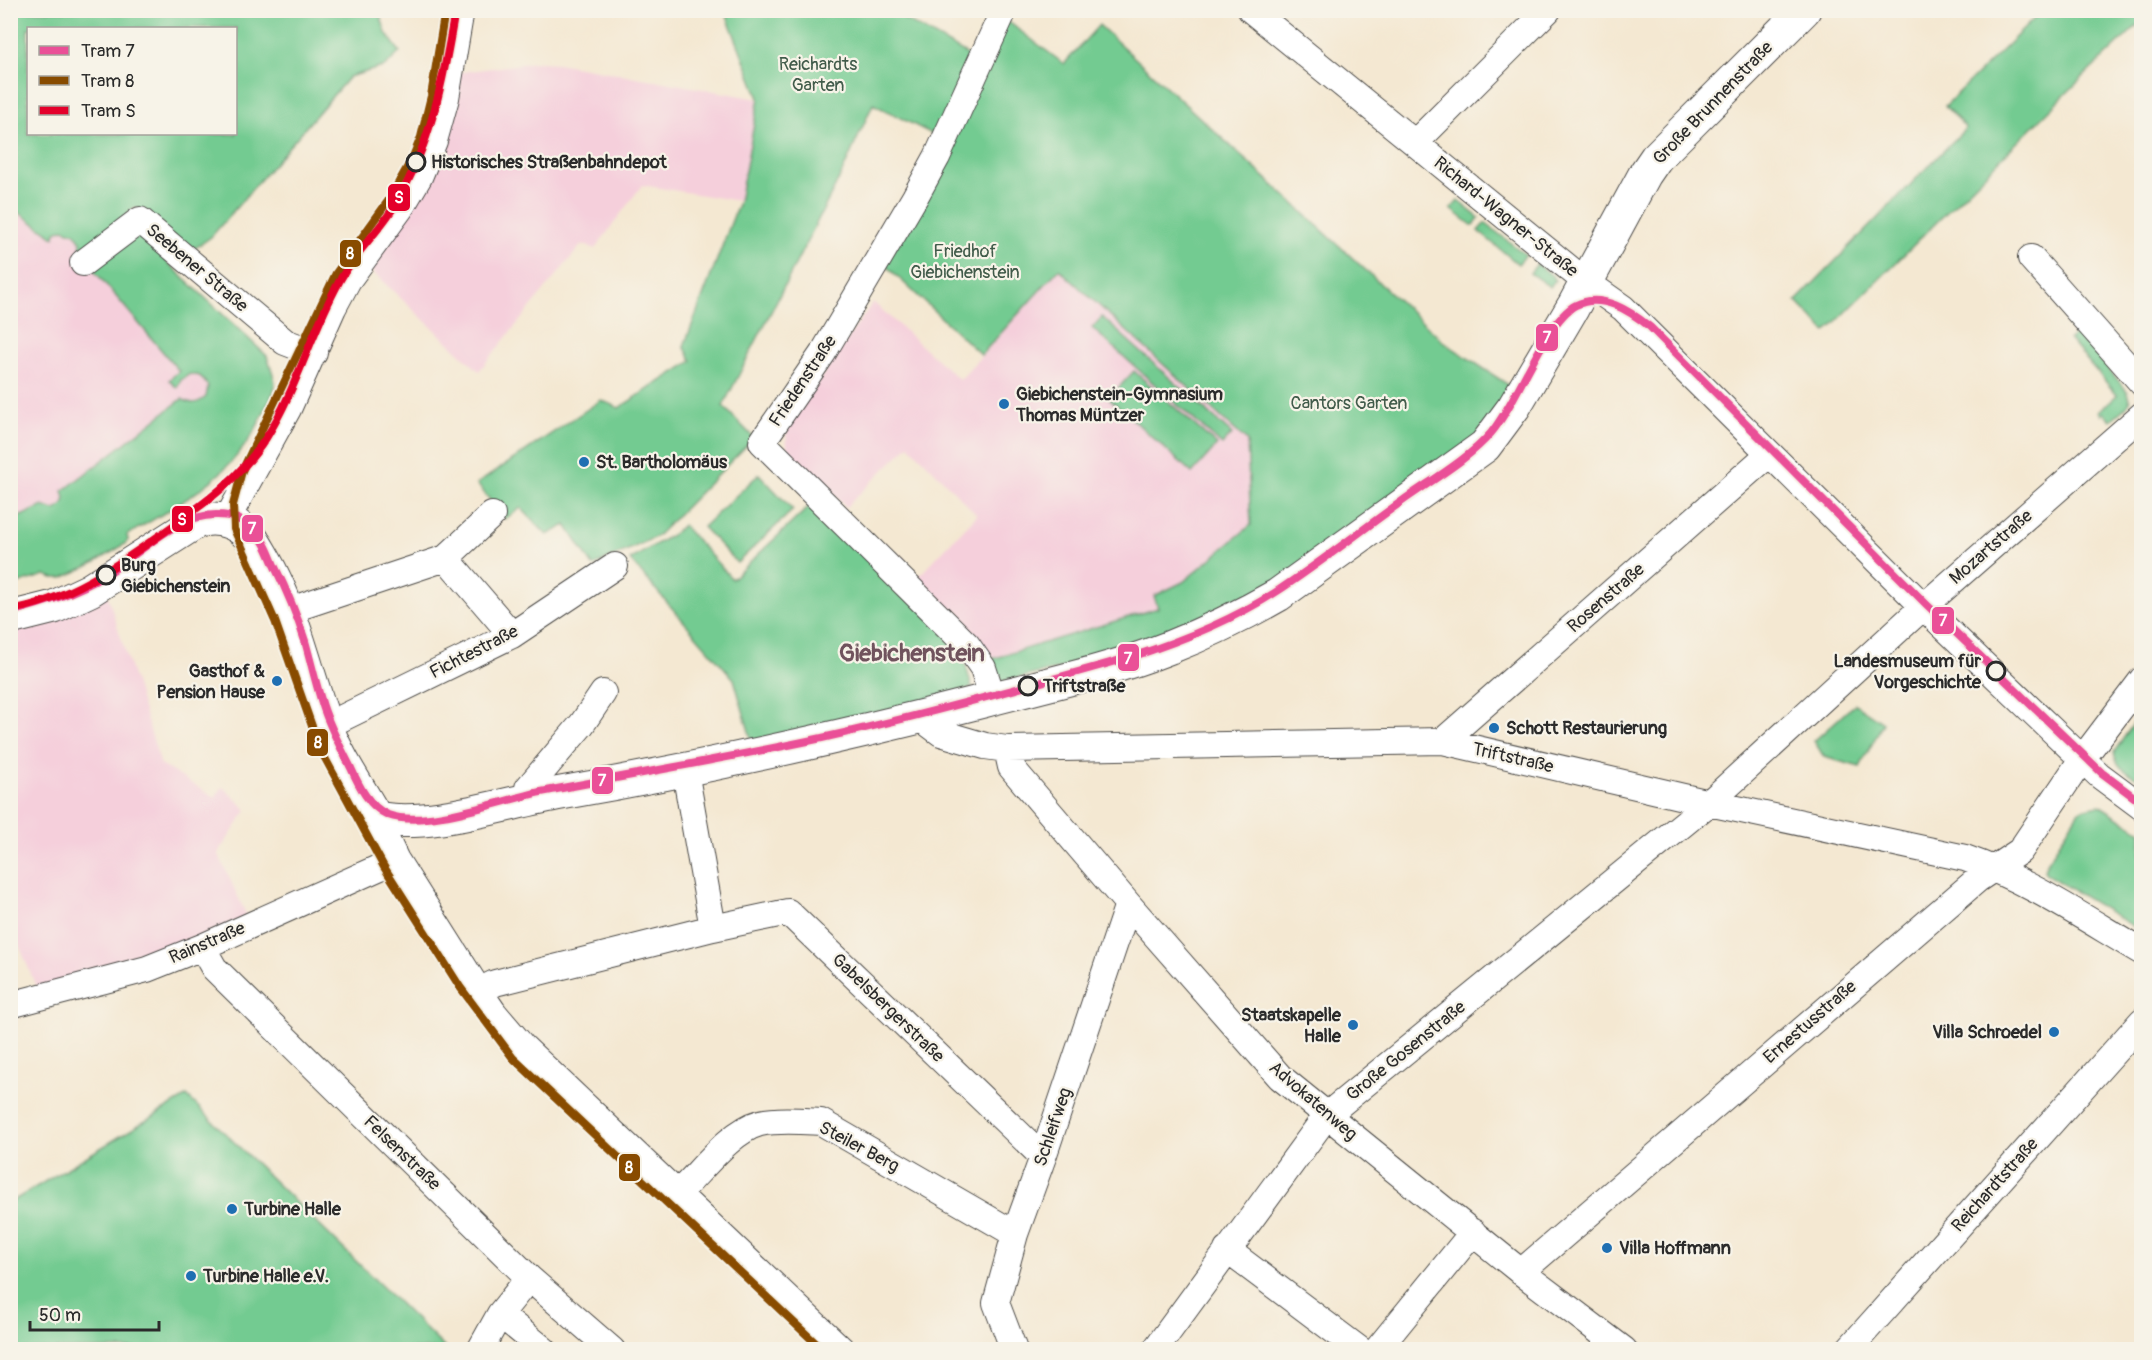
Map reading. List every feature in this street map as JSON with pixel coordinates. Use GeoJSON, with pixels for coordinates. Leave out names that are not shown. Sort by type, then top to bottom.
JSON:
{"type":"FeatureCollection","features":[{"type":"Feature","properties":{"kind":"main road","name":"Große Brunnenstraße"},"geometry":{"type":"LineString","coordinates":[[376,818],[407,822],[419,821],[686,771],[921,718],[1124,663],[1167,649],[1244,614],[1278,595],[1485,446],[1514,407],[1656,158],[1804,10]]}},
{"type":"Feature","properties":{"kind":"main road"},"geometry":{"type":"LineString","coordinates":[[10,618],[54,607],[90,590],[196,522],[209,519],[226,521],[243,530],[253,540],[273,575],[299,639],[326,726],[376,818]]}},
{"type":"Feature","properties":{"kind":"street"},"geometry":{"type":"LineString","coordinates":[[226,521],[288,409],[348,280],[400,209],[419,177],[434,141],[446,98],[461,10]]}},
{"type":"Feature","properties":{"kind":"street","name":"Friedenstraße"},"geometry":{"type":"LineString","coordinates":[[993,699],[983,668],[967,645],[762,442],[824,353],[915,197],[937,157],[1004,10]]}},
{"type":"Feature","properties":{"kind":"street"},"geometry":{"type":"LineString","coordinates":[[1415,143],[1548,10]]}},
{"type":"Feature","properties":{"kind":"street","name":"Richard-Wagner-Straße"},"geometry":{"type":"LineString","coordinates":[[1262,14],[1415,143],[1586,282],[1623,308],[1923,607],[2083,760],[2120,793],[2142,807]]}},
{"type":"Feature","properties":{"kind":"street","name":"Seebener Straße"},"geometry":{"type":"LineString","coordinates":[[83,263],[140,220],[285,342],[314,353]]}},
{"type":"Feature","properties":{"kind":"street"},"geometry":{"type":"LineString","coordinates":[[2031,258],[2142,383]]}},
{"type":"Feature","properties":{"kind":"street","name":"Mozartstraße"},"geometry":{"type":"LineString","coordinates":[[1708,803],[1923,607],[2142,416]]}},
{"type":"Feature","properties":{"kind":"street","name":"Rosenstraße"},"geometry":{"type":"LineString","coordinates":[[1443,741],[1769,454]]}},
{"type":"Feature","properties":{"kind":"street"},"geometry":{"type":"LineString","coordinates":[[305,605],[446,558],[492,515]]}},
{"type":"Feature","properties":{"kind":"street"},"geometry":{"type":"LineString","coordinates":[[446,558],[512,635]]}},
{"type":"Feature","properties":{"kind":"street","name":"Fichtestraße"},"geometry":{"type":"LineString","coordinates":[[326,726],[512,635],[615,566]]}},
{"type":"Feature","properties":{"kind":"street","name":"Ernestusstraße"},"geometry":{"type":"LineString","coordinates":[[1521,1272],[1959,894],[2020,851],[2142,680]]}},
{"type":"Feature","properties":{"kind":"street"},"geometry":{"type":"LineString","coordinates":[[527,799],[528,788],[582,724],[603,693]]}},
{"type":"Feature","properties":{"kind":"street","name":"Triftstraße"},"geometry":{"type":"LineString","coordinates":[[921,718],[941,733],[985,746],[1007,749],[1443,741],[1708,803],[1965,858],[1994,868],[2027,884],[2142,952]]}},
{"type":"Feature","properties":{"kind":"street","name":"Advokatenweg"},"geometry":{"type":"LineString","coordinates":[[1007,749],[1011,766],[1280,1077],[1521,1272],[1624,1350]]}},
{"type":"Feature","properties":{"kind":"street"},"geometry":{"type":"LineString","coordinates":[[686,771],[713,928]]}},
{"type":"Feature","properties":{"kind":"street","name":"Große Gosenstraße"},"geometry":{"type":"LineString","coordinates":[[1155,1350],[1327,1115],[1708,803]]}},
{"type":"Feature","properties":{"kind":"street"},"geometry":{"type":"LineString","coordinates":[[376,818],[396,860],[479,991],[523,1047],[842,1350]]}},
{"type":"Feature","properties":{"kind":"street","name":"Rainstraße"},"geometry":{"type":"LineString","coordinates":[[10,1005],[147,969],[202,947],[396,860]]}},
{"type":"Feature","properties":{"kind":"street","name":"Schleifweg"},"geometry":{"type":"LineString","coordinates":[[1014,1350],[996,1304],[1015,1234],[1128,904]]}},
{"type":"Feature","properties":{"kind":"street","name":"Gabelsbergerstraße"},"geometry":{"type":"LineString","coordinates":[[479,991],[495,983],[713,928],[788,912],[1043,1157]]}},
{"type":"Feature","properties":{"kind":"street","name":"Felsenstraße"},"geometry":{"type":"LineString","coordinates":[[202,947],[214,968],[529,1278],[612,1350]]}},
{"type":"Feature","properties":{"kind":"street","name":"Reichardtstraße"},"geometry":{"type":"LineString","coordinates":[[1848,1350],[2142,1021]]}},
{"type":"Feature","properties":{"kind":"street","name":"Steiler Berg"},"geometry":{"type":"LineString","coordinates":[[678,1193],[735,1136],[758,1124],[788,1121],[821,1122],[1015,1234]]}},
{"type":"Feature","properties":{"kind":"street"},"geometry":{"type":"LineString","coordinates":[[1377,1350],[1473,1232]]}},
{"type":"Feature","properties":{"kind":"street"},"geometry":{"type":"LineString","coordinates":[[1227,1251],[1360,1350]]}},
{"type":"Feature","properties":{"kind":"street"},"geometry":{"type":"LineString","coordinates":[[480,1350],[500,1314],[529,1278]]}},
{"type":"Feature","properties":{"kind":"street"},"geometry":{"type":"LineString","coordinates":[[500,1314],[544,1350]]}},
{"type":"Feature","properties":{"kind":"shaded area"},"geometry":{"type":"Polygon","coordinates":[[[537,62],[557,63],[759,99],[749,154],[739,201],[642,185],[595,249],[582,244],[479,371],[365,265],[456,73],[537,62]]]}},
{"type":"Feature","properties":{"kind":"shaded area"},"geometry":{"type":"Polygon","coordinates":[[[10,207],[53,236],[63,229],[75,233],[81,242],[80,249],[91,268],[180,371],[169,380],[181,380],[190,374],[200,376],[208,386],[206,397],[198,404],[189,404],[63,491],[66,496],[60,508],[54,510],[43,506],[11,521],[10,207]]]}},
{"type":"Feature","properties":{"kind":"shaded area","name":"Giebichenstein-Gymnasium Thomas Müntzer"},"geometry":{"type":"Polygon","coordinates":[[[1059,269],[1247,441],[1251,525],[1183,582],[1154,596],[1158,608],[993,658],[917,578],[977,515],[909,445],[846,507],[787,449],[786,428],[873,302],[960,380],[1059,269]]]}},
{"type":"Feature","properties":{"kind":"shaded area"},"geometry":{"type":"Polygon","coordinates":[[[105,587],[161,765],[215,797],[223,787],[247,810],[218,853],[251,925],[41,998],[11,926],[10,621],[105,587]]]}},
{"type":"Feature","properties":{"kind":"green space"},"geometry":{"type":"Polygon","coordinates":[[[10,11],[379,11],[386,33],[400,52],[386,66],[349,77],[211,237],[191,251],[135,207],[88,253],[80,249],[81,242],[75,233],[63,229],[56,232],[54,237],[11,207],[10,11]]]}},
{"type":"Feature","properties":{"kind":"green space","name":"Reichardts Garten"},"geometry":{"type":"Polygon","coordinates":[[[725,11],[907,11],[904,19],[977,60],[940,138],[873,104],[841,175],[723,406],[754,438],[656,537],[593,566],[566,525],[547,535],[521,508],[505,519],[477,484],[601,400],[619,408],[692,361],[684,346],[739,202],[759,98],[725,11]]]}},
{"type":"Feature","properties":{"kind":"green space"},"geometry":{"type":"Polygon","coordinates":[[[2042,11],[2141,11],[2141,22],[1826,332],[1796,301],[1966,128],[1945,106],[2042,11]]]}},
{"type":"Feature","properties":{"kind":"green space","name":"Cantors Garten"},"geometry":{"type":"Polygon","coordinates":[[[1002,17],[1064,64],[1099,25],[1445,343],[1522,394],[1479,443],[1277,590],[1164,645],[991,684],[982,662],[1158,608],[1154,596],[1183,582],[1251,525],[1247,441],[1059,269],[981,355],[882,262],[1002,17]]]}},
{"type":"Feature","properties":{"kind":"green space"},"geometry":{"type":"Polygon","coordinates":[[[1458,201],[1479,218],[1473,226],[1451,209],[1458,201]]]}},
{"type":"Feature","properties":{"kind":"green space"},"geometry":{"type":"Polygon","coordinates":[[[1485,223],[1526,255],[1518,264],[1478,231],[1485,223]]]}},
{"type":"Feature","properties":{"kind":"green space"},"geometry":{"type":"Polygon","coordinates":[[[130,227],[267,356],[274,379],[273,393],[253,434],[224,470],[206,485],[127,535],[128,540],[125,544],[96,562],[63,578],[45,575],[11,586],[10,521],[43,506],[54,510],[60,507],[65,500],[63,491],[182,399],[194,403],[206,397],[208,386],[200,376],[190,374],[181,380],[177,388],[169,380],[179,371],[92,268],[130,227]]]}},
{"type":"Feature","properties":{"kind":"green space"},"geometry":{"type":"Polygon","coordinates":[[[1537,264],[1554,277],[1555,280],[1550,287],[1530,273],[1537,264]]]}},
{"type":"Feature","properties":{"kind":"green space"},"geometry":{"type":"Polygon","coordinates":[[[1102,317],[1232,434],[1222,445],[1092,328],[1102,317]]]}},
{"type":"Feature","properties":{"kind":"green space"},"geometry":{"type":"Polygon","coordinates":[[[2077,332],[2128,392],[2130,399],[2126,407],[2111,420],[2104,413],[2101,415],[2099,411],[2117,395],[2069,339],[2077,332]]]}},
{"type":"Feature","properties":{"kind":"green space"},"geometry":{"type":"Polygon","coordinates":[[[1134,371],[1217,445],[1192,473],[1109,398],[1134,371]]]}},
{"type":"Feature","properties":{"kind":"green space"},"geometry":{"type":"Polygon","coordinates":[[[759,474],[793,510],[737,563],[703,527],[759,474]]]}},
{"type":"Feature","properties":{"kind":"green space"},"geometry":{"type":"Polygon","coordinates":[[[814,502],[960,645],[972,688],[754,749],[734,679],[630,560],[673,534],[683,525],[732,579],[814,502]]]}},
{"type":"Feature","properties":{"kind":"green space"},"geometry":{"type":"Polygon","coordinates":[[[1855,704],[1883,723],[1860,767],[1824,757],[1814,741],[1855,704]]]}},
{"type":"Feature","properties":{"kind":"green space"},"geometry":{"type":"Polygon","coordinates":[[[2141,713],[2141,780],[2128,773],[2117,763],[2114,752],[2141,713]]]}},
{"type":"Feature","properties":{"kind":"green space"},"geometry":{"type":"Polygon","coordinates":[[[2099,805],[2141,831],[2141,931],[2044,871],[2079,811],[2099,805]]]}},
{"type":"Feature","properties":{"kind":"green space","name":"Turbine Halle e.V."},"geometry":{"type":"Polygon","coordinates":[[[187,1096],[446,1349],[11,1349],[11,1202],[187,1096]]]}},
{"type":"Feature","properties":{"kind":"tram line","name":"8"},"geometry":{"type":"LineString","coordinates":[[445,10],[431,96],[421,137],[412,159],[388,201],[336,273],[242,471],[233,505],[234,529],[275,621],[320,749],[384,867],[460,987],[513,1058],[823,1350]]}},
{"type":"Feature","properties":{"kind":"tram line","name":"S"},"geometry":{"type":"LineString","coordinates":[[10,610],[52,599],[109,570],[205,502],[232,479],[256,453],[287,400],[320,321],[345,271],[395,205],[418,159],[441,86],[455,10]]}},
{"type":"Feature","properties":{"kind":"tram line","name":"7"},"geometry":{"type":"LineString","coordinates":[[10,612],[83,587],[118,567],[158,537],[186,521],[201,516],[217,515],[242,521],[261,538],[283,583],[302,631],[332,730],[365,795],[381,811],[404,818],[423,818],[464,812],[541,792],[822,738],[899,720],[1131,657],[1205,629],[1276,592],[1448,470],[1482,443],[1501,420],[1554,327],[1576,305],[1596,301],[1615,305],[1650,327],[1926,604],[2102,773],[2142,803]]}},
{"type":"Feature","properties":{"kind":"place","name":"Historisches Straßenbahndepot"},"geometry":{"type":"Point","coordinates":[416,162]}},
{"type":"Feature","properties":{"kind":"place","name":"Giebichenstein-Gymnasium Thomas Müntzer"},"geometry":{"type":"Point","coordinates":[1004,404]}},
{"type":"Feature","properties":{"kind":"place","name":"St. Bartholomäus"},"geometry":{"type":"Point","coordinates":[584,462]}},
{"type":"Feature","properties":{"kind":"place","name":"Burg Giebichenstein"},"geometry":{"type":"Point","coordinates":[106,575]}},
{"type":"Feature","properties":{"kind":"place","name":"Landesmuseum für Vorgeschichte"},"geometry":{"type":"Point","coordinates":[1996,671]}},
{"type":"Feature","properties":{"kind":"place","name":"Gasthof & Pension Hause"},"geometry":{"type":"Point","coordinates":[277,681]}},
{"type":"Feature","properties":{"kind":"place","name":"Triftstraße"},"geometry":{"type":"Point","coordinates":[1028,686]}},
{"type":"Feature","properties":{"kind":"place","name":"Schott Restaurierung"},"geometry":{"type":"Point","coordinates":[1494,728]}},
{"type":"Feature","properties":{"kind":"place","name":"Staatskapelle Halle"},"geometry":{"type":"Point","coordinates":[1353,1025]}},
{"type":"Feature","properties":{"kind":"place","name":"Villa Schroedel"},"geometry":{"type":"Point","coordinates":[2054,1032]}},
{"type":"Feature","properties":{"kind":"place","name":"Turbine Halle"},"geometry":{"type":"Point","coordinates":[232,1209]}},
{"type":"Feature","properties":{"kind":"place","name":"Villa Hoffmann"},"geometry":{"type":"Point","coordinates":[1607,1248]}},
{"type":"Feature","properties":{"kind":"place","name":"Turbine Halle e.V."},"geometry":{"type":"Point","coordinates":[191,1276]}},
{"type":"Feature","properties":{"kind":"district","name":"Giebichenstein"},"geometry":{"type":"Point","coordinates":[912,653]}},
{"type":"Feature","properties":{"kind":"park label","name":"Friedhof Giebichenstein"},"geometry":{"type":"Point","coordinates":[965,261]}}]}
